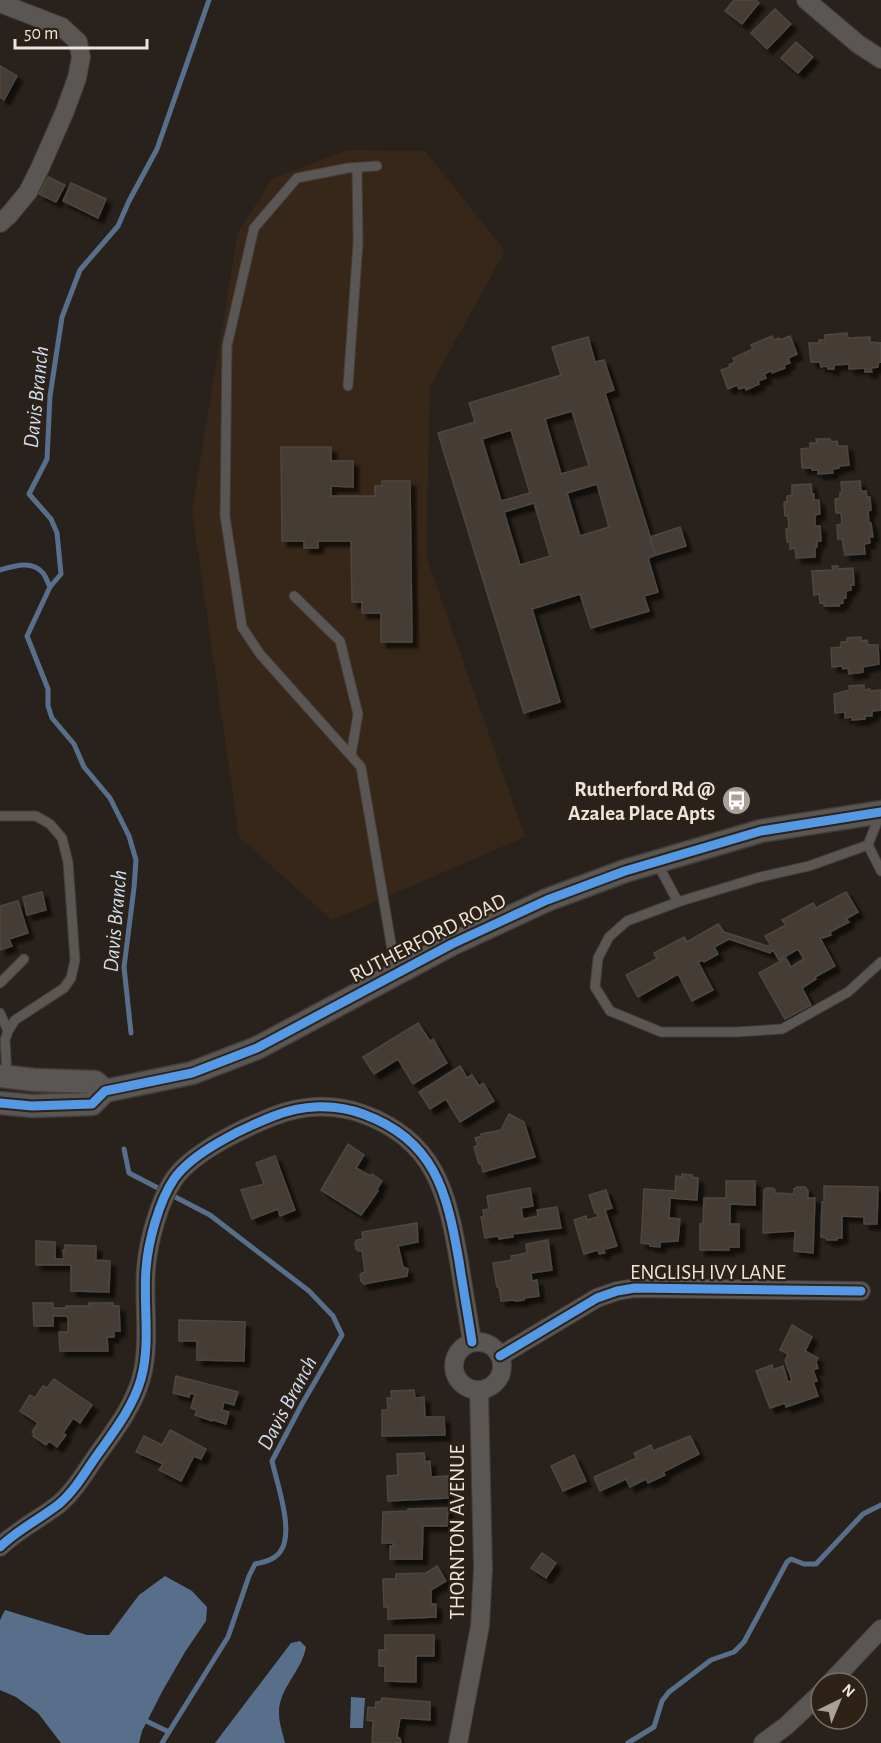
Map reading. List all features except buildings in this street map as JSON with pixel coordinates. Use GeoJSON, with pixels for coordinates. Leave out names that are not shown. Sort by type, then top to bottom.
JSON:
{"type":"FeatureCollection","features":[{"type":"Feature","properties":{"kind":"street"},"geometry":{"type":"LineString","coordinates":[[806,0],[858,44],[881,59]]}},
{"type":"Feature","properties":{"kind":"street"},"geometry":{"type":"LineString","coordinates":[[0,3],[62,27],[78,42],[81,57],[78,78],[40,168],[28,192],[0,223]]}},
{"type":"Feature","properties":{"kind":"street","name":"RUTHERFORD ROAD"},"geometry":{"type":"LineString","coordinates":[[0,1103],[32,1106],[92,1104],[105,1091],[192,1073],[278,1038],[462,939],[547,900],[656,861],[761,831],[881,812]]}},
{"type":"Feature","properties":{"kind":"street"},"geometry":{"type":"LineString","coordinates":[[3,1076],[34,1080],[95,1082],[105,1091]]}},
{"type":"Feature","properties":{"kind":"street"},"geometry":{"type":"LineString","coordinates":[[0,1547],[75,1488],[132,1403],[141,1377],[146,1341],[146,1268],[155,1221],[172,1183],[198,1155],[233,1135],[287,1111],[303,1107],[337,1107],[357,1112],[379,1120],[399,1132],[421,1152],[432,1167],[441,1186],[453,1228],[472,1342]]}},
{"type":"Feature","properties":{"kind":"street","name":"ENGLISH IVY LANE"},"geometry":{"type":"LineString","coordinates":[[500,1356],[597,1298],[617,1291],[635,1288],[861,1291]]}},
{"type":"Feature","properties":{"kind":"street"},"geometry":{"type":"LineString","coordinates":[[472,1342],[489,1344],[500,1356],[502,1363],[500,1376],[492,1386],[479,1391],[464,1386],[454,1373],[453,1365],[459,1351],[472,1342]]}},
{"type":"Feature","properties":{"kind":"street","name":"THORNTON AVENUE"},"geometry":{"type":"LineString","coordinates":[[458,1743],[480,1626],[483,1581],[479,1391]]}},
{"type":"Feature","properties":{"kind":"street"},"geometry":{"type":"LineString","coordinates":[[841,1671],[881,1629]]}},
{"type":"Feature","properties":{"kind":"street"},"geometry":{"type":"LineString","coordinates":[[763,1743],[809,1704]]}},
{"type":"Feature","properties":{"kind":"lane"},"geometry":{"type":"LineString","coordinates":[[377,166],[297,178],[254,228],[227,346],[225,516],[242,627],[260,654],[361,767],[396,973]]}},
{"type":"Feature","properties":{"kind":"lane"},"geometry":{"type":"LineString","coordinates":[[348,386],[358,243],[357,168]]}},
{"type":"Feature","properties":{"kind":"lane"},"geometry":{"type":"LineString","coordinates":[[294,596],[340,641],[358,714],[351,756]]}},
{"type":"Feature","properties":{"kind":"lane"},"geometry":{"type":"LineString","coordinates":[[881,812],[868,845],[881,872]]}},
{"type":"Feature","properties":{"kind":"lane"},"geometry":{"type":"LineString","coordinates":[[0,816],[36,816],[50,824],[62,838],[68,862],[75,960],[71,978],[64,988],[15,1020],[8,1031],[5,1040],[3,1076]]}},
{"type":"Feature","properties":{"kind":"lane"},"geometry":{"type":"LineString","coordinates":[[868,845],[809,866],[759,877],[678,902],[627,921],[609,937],[598,958],[595,987],[610,1011],[661,1032],[736,1032],[782,1029],[848,992],[881,962]]}},
{"type":"Feature","properties":{"kind":"lane"},"geometry":{"type":"LineString","coordinates":[[656,861],[678,902]]}},
{"type":"Feature","properties":{"kind":"lane"},"geometry":{"type":"LineString","coordinates":[[0,983],[24,959]]}},
{"type":"Feature","properties":{"kind":"lane"},"geometry":{"type":"LineString","coordinates":[[0,1013],[8,1031]]}},
{"type":"Feature","properties":{"kind":"shaded area"},"geometry":{"type":"Polygon","coordinates":[[[347,150],[425,151],[505,251],[430,387],[426,556],[525,837],[332,920],[239,837],[192,511],[238,232],[272,179],[347,150]]]}},
{"type":"Feature","properties":{"kind":"water"},"geometry":{"type":"Polygon","coordinates":[[[165,1576],[192,1591],[207,1607],[206,1621],[163,1690],[142,1731],[139,1743],[61,1743],[38,1713],[16,1697],[0,1690],[0,1620],[5,1610],[87,1635],[109,1635],[139,1595],[165,1576]]]}},
{"type":"Feature","properties":{"kind":"water"},"geometry":{"type":"Polygon","coordinates":[[[300,1641],[306,1647],[304,1656],[282,1696],[280,1705],[279,1714],[285,1743],[215,1743],[291,1643],[300,1641]]]}},
{"type":"Feature","properties":{"kind":"water"},"geometry":{"type":"Polygon","coordinates":[[[351,1697],[365,1698],[363,1728],[350,1728],[351,1697]]]}},
{"type":"Feature","properties":{"kind":"waterway","name":"Davis Branch"},"geometry":{"type":"LineString","coordinates":[[131,1033],[124,967],[136,860],[129,836],[110,798],[84,767],[74,744],[52,718],[48,706],[48,689],[27,636],[50,587],[61,574],[57,533],[51,519],[29,494],[47,459],[50,396],[62,317],[80,270],[118,226],[157,149],[209,0]]}},
{"type":"Feature","properties":{"kind":"waterway"},"geometry":{"type":"LineString","coordinates":[[0,570],[23,565],[34,566],[43,573],[50,587]]}},
{"type":"Feature","properties":{"kind":"waterway","name":"Davis Branch"},"geometry":{"type":"LineString","coordinates":[[124,1149],[129,1173],[210,1215],[309,1291],[333,1316],[342,1335],[272,1461],[284,1508],[286,1533],[284,1544],[275,1557],[255,1564],[228,1637],[162,1743]]}},
{"type":"Feature","properties":{"kind":"waterway"},"geometry":{"type":"LineString","coordinates":[[628,1743],[654,1727],[662,1701],[669,1692],[711,1660],[734,1652],[744,1642],[787,1562],[791,1559],[804,1564],[816,1564],[863,1514],[881,1505]]}},
{"type":"Feature","properties":{"kind":"waterway"},"geometry":{"type":"LineString","coordinates":[[142,1719],[169,1732]]}},
{"type":"Feature","properties":{"kind":"cycle path"},"geometry":{"type":"LineString","coordinates":[[0,1103],[32,1106],[92,1104],[105,1091],[192,1073],[257,1048],[452,944],[547,900],[625,871],[761,831],[881,812]]}},
{"type":"Feature","properties":{"kind":"cycle path"},"geometry":{"type":"LineString","coordinates":[[0,1547],[59,1504],[69,1494],[127,1412],[141,1379],[146,1352],[145,1283],[149,1247],[159,1210],[174,1179],[193,1159],[206,1150],[262,1121],[285,1112],[307,1108],[341,1108],[363,1114],[387,1125],[407,1138],[434,1171],[442,1191],[459,1261],[472,1342]]}},
{"type":"Feature","properties":{"kind":"cycle path"},"geometry":{"type":"LineString","coordinates":[[500,1356],[597,1298],[617,1291],[635,1288],[861,1291]]}},
{"type":"Feature","properties":{"kind":"place","name":"Rutherford Rd @ Azalea Place Apts"},"geometry":{"type":"Point","coordinates":[736,801]}}]}
